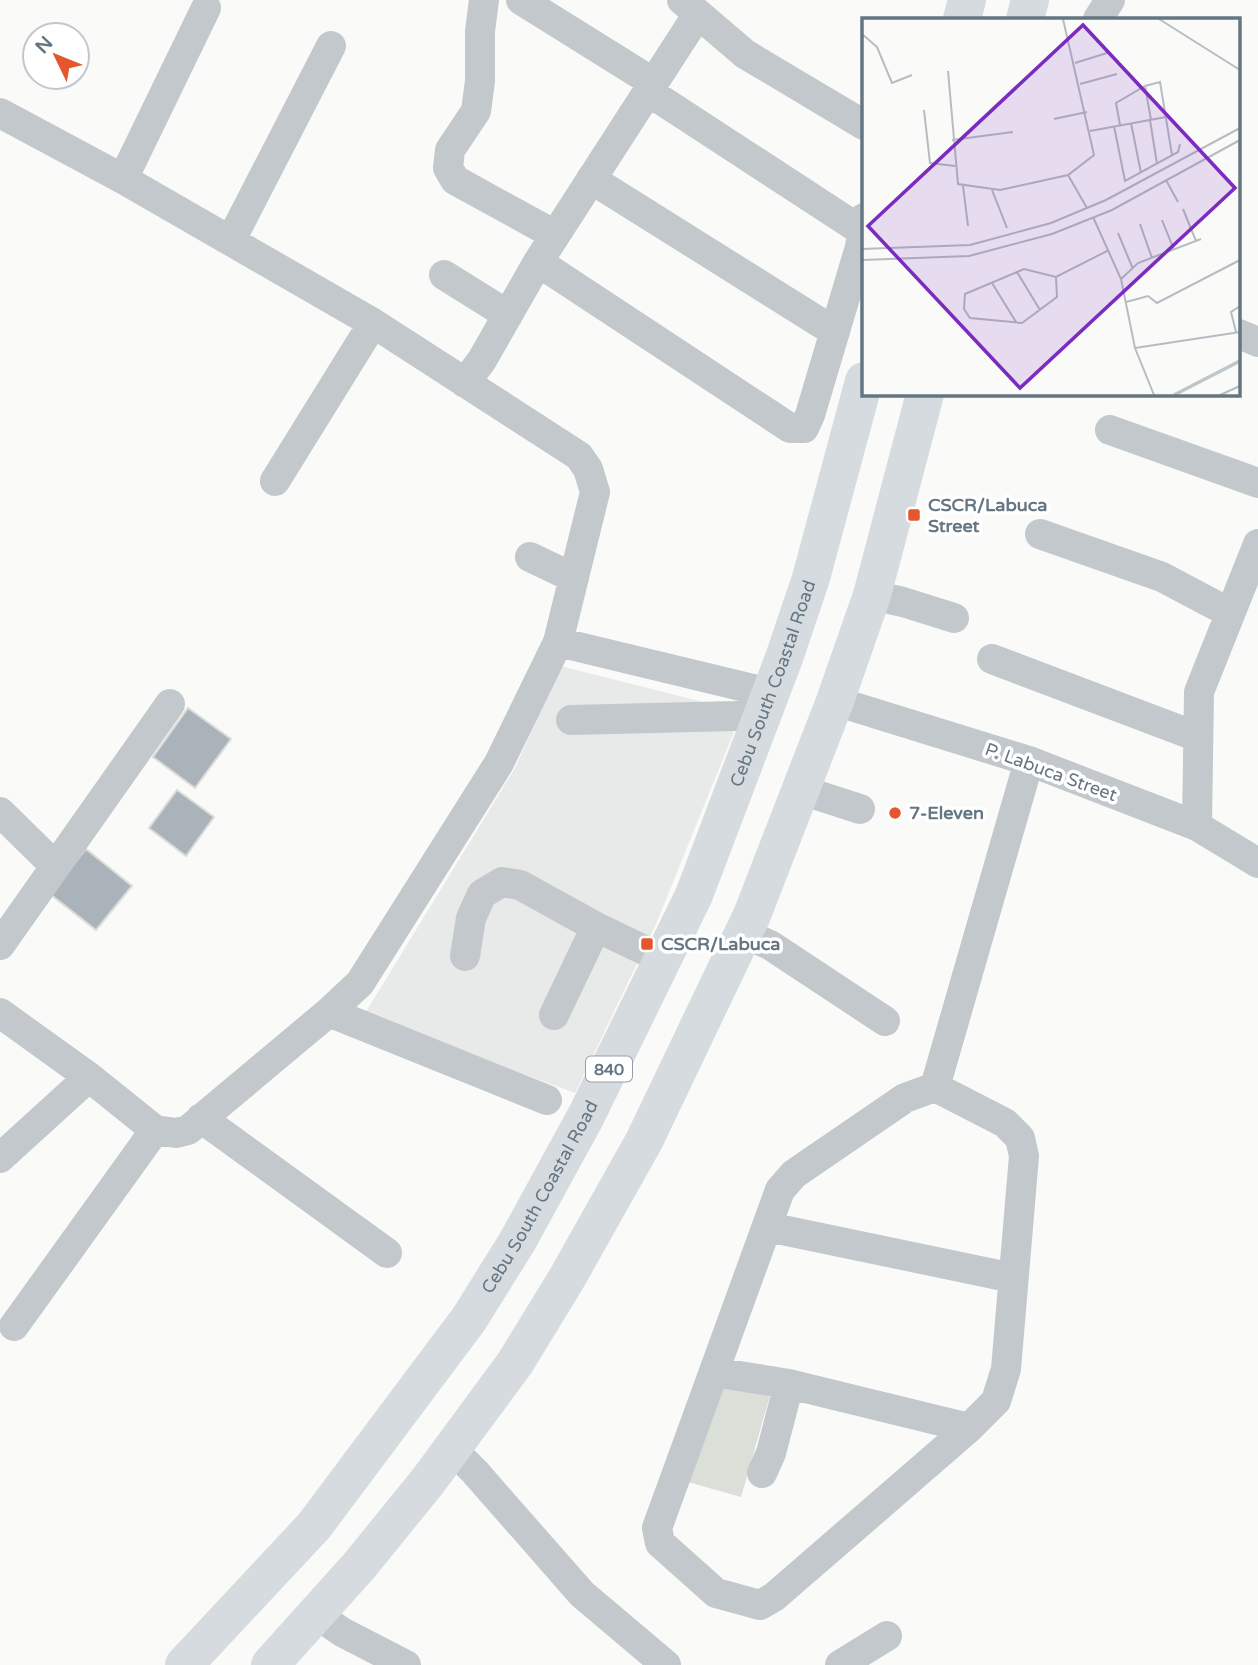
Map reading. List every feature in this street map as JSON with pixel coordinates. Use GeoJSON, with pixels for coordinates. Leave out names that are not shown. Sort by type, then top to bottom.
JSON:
{"type":"FeatureCollection","features":[{"type":"Feature","properties":{"kind":"highway"},"geometry":{"type":"LineString","coordinates":[[962,18],[967,0]]}},
{"type":"Feature","properties":{"kind":"highway"},"geometry":{"type":"LineString","coordinates":[[1026,18],[1030,0]]}},
{"type":"Feature","properties":{"kind":"highway","name":"Cebu South Coastal Road"},"geometry":{"type":"LineString","coordinates":[[184,1665],[314,1526],[469,1319],[517,1242],[586,1116],[694,895],[767,703],[811,578],[862,388]]}},
{"type":"Feature","properties":{"kind":"highway"},"geometry":{"type":"LineString","coordinates":[[286,1660],[316,1614],[359,1566],[452,1450],[515,1363],[574,1266],[644,1140],[744,934],[835,701],[872,595],[924,396]]}},
{"type":"Feature","properties":{"kind":"street"},"geometry":{"type":"LineString","coordinates":[[484,0],[476,111],[450,150],[448,168],[455,180],[555,235]]}},
{"type":"Feature","properties":{"kind":"street"},"geometry":{"type":"LineString","coordinates":[[521,0],[862,223]]}},
{"type":"Feature","properties":{"kind":"street"},"geometry":{"type":"LineString","coordinates":[[1099,18],[1110,0]]}},
{"type":"Feature","properties":{"kind":"street"},"geometry":{"type":"LineString","coordinates":[[466,383],[538,262],[651,87],[690,7],[745,54],[862,124]]}},
{"type":"Feature","properties":{"kind":"street"},"geometry":{"type":"LineString","coordinates":[[123,179],[206,8]]}},
{"type":"Feature","properties":{"kind":"street"},"geometry":{"type":"LineString","coordinates":[[231,240],[331,46]]}},
{"type":"Feature","properties":{"kind":"street"},"geometry":{"type":"LineString","coordinates":[[0,113],[123,179],[373,323],[579,456],[588,469],[595,492],[558,642],[499,763],[360,983],[329,1012],[188,1130],[176,1133],[155,1130],[89,1077],[0,1013]]}},
{"type":"Feature","properties":{"kind":"street"},"geometry":{"type":"LineString","coordinates":[[592,179],[835,332]]}},
{"type":"Feature","properties":{"kind":"street"},"geometry":{"type":"LineString","coordinates":[[538,262],[790,428],[804,428],[835,332],[862,232]]}},
{"type":"Feature","properties":{"kind":"street"},"geometry":{"type":"LineString","coordinates":[[443,275],[508,315]]}},
{"type":"Feature","properties":{"kind":"street"},"geometry":{"type":"LineString","coordinates":[[275,481],[373,323]]}},
{"type":"Feature","properties":{"kind":"street"},"geometry":{"type":"LineString","coordinates":[[1240,334],[1258,342]]}},
{"type":"Feature","properties":{"kind":"street"},"geometry":{"type":"LineString","coordinates":[[1110,430],[1258,483]]}},
{"type":"Feature","properties":{"kind":"street"},"geometry":{"type":"LineString","coordinates":[[1040,534],[1162,577],[1230,613]]}},
{"type":"Feature","properties":{"kind":"street"},"geometry":{"type":"LineString","coordinates":[[1197,826],[1199,692],[1258,544]]}},
{"type":"Feature","properties":{"kind":"street"},"geometry":{"type":"LineString","coordinates":[[530,557],[574,578]]}},
{"type":"Feature","properties":{"kind":"street"},"geometry":{"type":"LineString","coordinates":[[872,595],[954,618]]}},
{"type":"Feature","properties":{"kind":"street"},"geometry":{"type":"LineString","coordinates":[[558,642],[767,703]]}},
{"type":"Feature","properties":{"kind":"street"},"geometry":{"type":"LineString","coordinates":[[992,659],[1198,737]]}},
{"type":"Feature","properties":{"kind":"street","name":"P. Labuca Street"},"geometry":{"type":"LineString","coordinates":[[835,701],[1029,761],[1197,826],[1258,863]]}},
{"type":"Feature","properties":{"kind":"street"},"geometry":{"type":"LineString","coordinates":[[571,720],[735,716],[767,703]]}},
{"type":"Feature","properties":{"kind":"street"},"geometry":{"type":"LineString","coordinates":[[0,945],[170,704]]}},
{"type":"Feature","properties":{"kind":"street"},"geometry":{"type":"LineString","coordinates":[[935,1087],[1029,761]]}},
{"type":"Feature","properties":{"kind":"street"},"geometry":{"type":"LineString","coordinates":[[801,790],[860,809]]}},
{"type":"Feature","properties":{"kind":"street"},"geometry":{"type":"LineString","coordinates":[[0,812],[55,866]]}},
{"type":"Feature","properties":{"kind":"street"},"geometry":{"type":"LineString","coordinates":[[465,956],[471,918],[482,894],[502,882],[520,885],[596,927],[663,959]]}},
{"type":"Feature","properties":{"kind":"street"},"geometry":{"type":"LineString","coordinates":[[554,1014],[596,927]]}},
{"type":"Feature","properties":{"kind":"street"},"geometry":{"type":"LineString","coordinates":[[744,934],[770,945],[885,1021]]}},
{"type":"Feature","properties":{"kind":"street"},"geometry":{"type":"LineString","coordinates":[[329,1012],[547,1100]]}},
{"type":"Feature","properties":{"kind":"street"},"geometry":{"type":"LineString","coordinates":[[0,1158],[89,1077]]}},
{"type":"Feature","properties":{"kind":"street"},"geometry":{"type":"LineString","coordinates":[[935,1087],[1005,1123],[1020,1138],[1024,1156],[1006,1369],[996,1401],[969,1428],[774,1597],[760,1605],[716,1593],[660,1543],[657,1528],[780,1191],[794,1174],[905,1098],[935,1087]]}},
{"type":"Feature","properties":{"kind":"street"},"geometry":{"type":"LineString","coordinates":[[201,1118],[387,1253]]}},
{"type":"Feature","properties":{"kind":"street"},"geometry":{"type":"LineString","coordinates":[[13,1326],[155,1130]]}},
{"type":"Feature","properties":{"kind":"street"},"geometry":{"type":"LineString","coordinates":[[768,1227],[1013,1278]]}},
{"type":"Feature","properties":{"kind":"street"},"geometry":{"type":"LineString","coordinates":[[714,1371],[789,1384],[969,1428]]}},
{"type":"Feature","properties":{"kind":"street"},"geometry":{"type":"LineString","coordinates":[[762,1474],[771,1454],[789,1384]]}},
{"type":"Feature","properties":{"kind":"street"},"geometry":{"type":"LineString","coordinates":[[452,1450],[475,1472],[582,1594],[666,1665]]}},
{"type":"Feature","properties":{"kind":"street"},"geometry":{"type":"LineString","coordinates":[[316,1614],[342,1632],[406,1665]]}},
{"type":"Feature","properties":{"kind":"street"},"geometry":{"type":"LineString","coordinates":[[840,1665],[887,1636]]}},
{"type":"Feature","properties":{"kind":"shaded area"},"geometry":{"type":"Polygon","coordinates":[[[561,666],[742,712],[656,924],[575,1093],[364,1015],[515,768],[561,666]]]}},
{"type":"Feature","properties":{"kind":"shaded area"},"geometry":{"type":"Polygon","coordinates":[[[718,1377],[771,1392],[741,1497],[688,1482],[718,1377]]]}},
{"type":"Feature","properties":{"kind":"building"},"geometry":{"type":"Polygon","coordinates":[[[188,708],[231,739],[195,788],[153,757],[188,708]]]}},
{"type":"Feature","properties":{"kind":"building"},"geometry":{"type":"Polygon","coordinates":[[[177,790],[214,817],[186,856],[149,828],[177,790]]]}},
{"type":"Feature","properties":{"kind":"building"},"geometry":{"type":"Polygon","coordinates":[[[86,849],[132,886],[96,930],[50,894],[86,849]]]}},
{"type":"Feature","properties":{"kind":"place","name":"CSCR/Labuca Street"},"geometry":{"type":"Point","coordinates":[914,515]}},
{"type":"Feature","properties":{"kind":"place","name":"7-Eleven"},"geometry":{"type":"Point","coordinates":[895,813]}},
{"type":"Feature","properties":{"kind":"place","name":"CSCR/Labuca"},"geometry":{"type":"Point","coordinates":[647,944]}}]}
